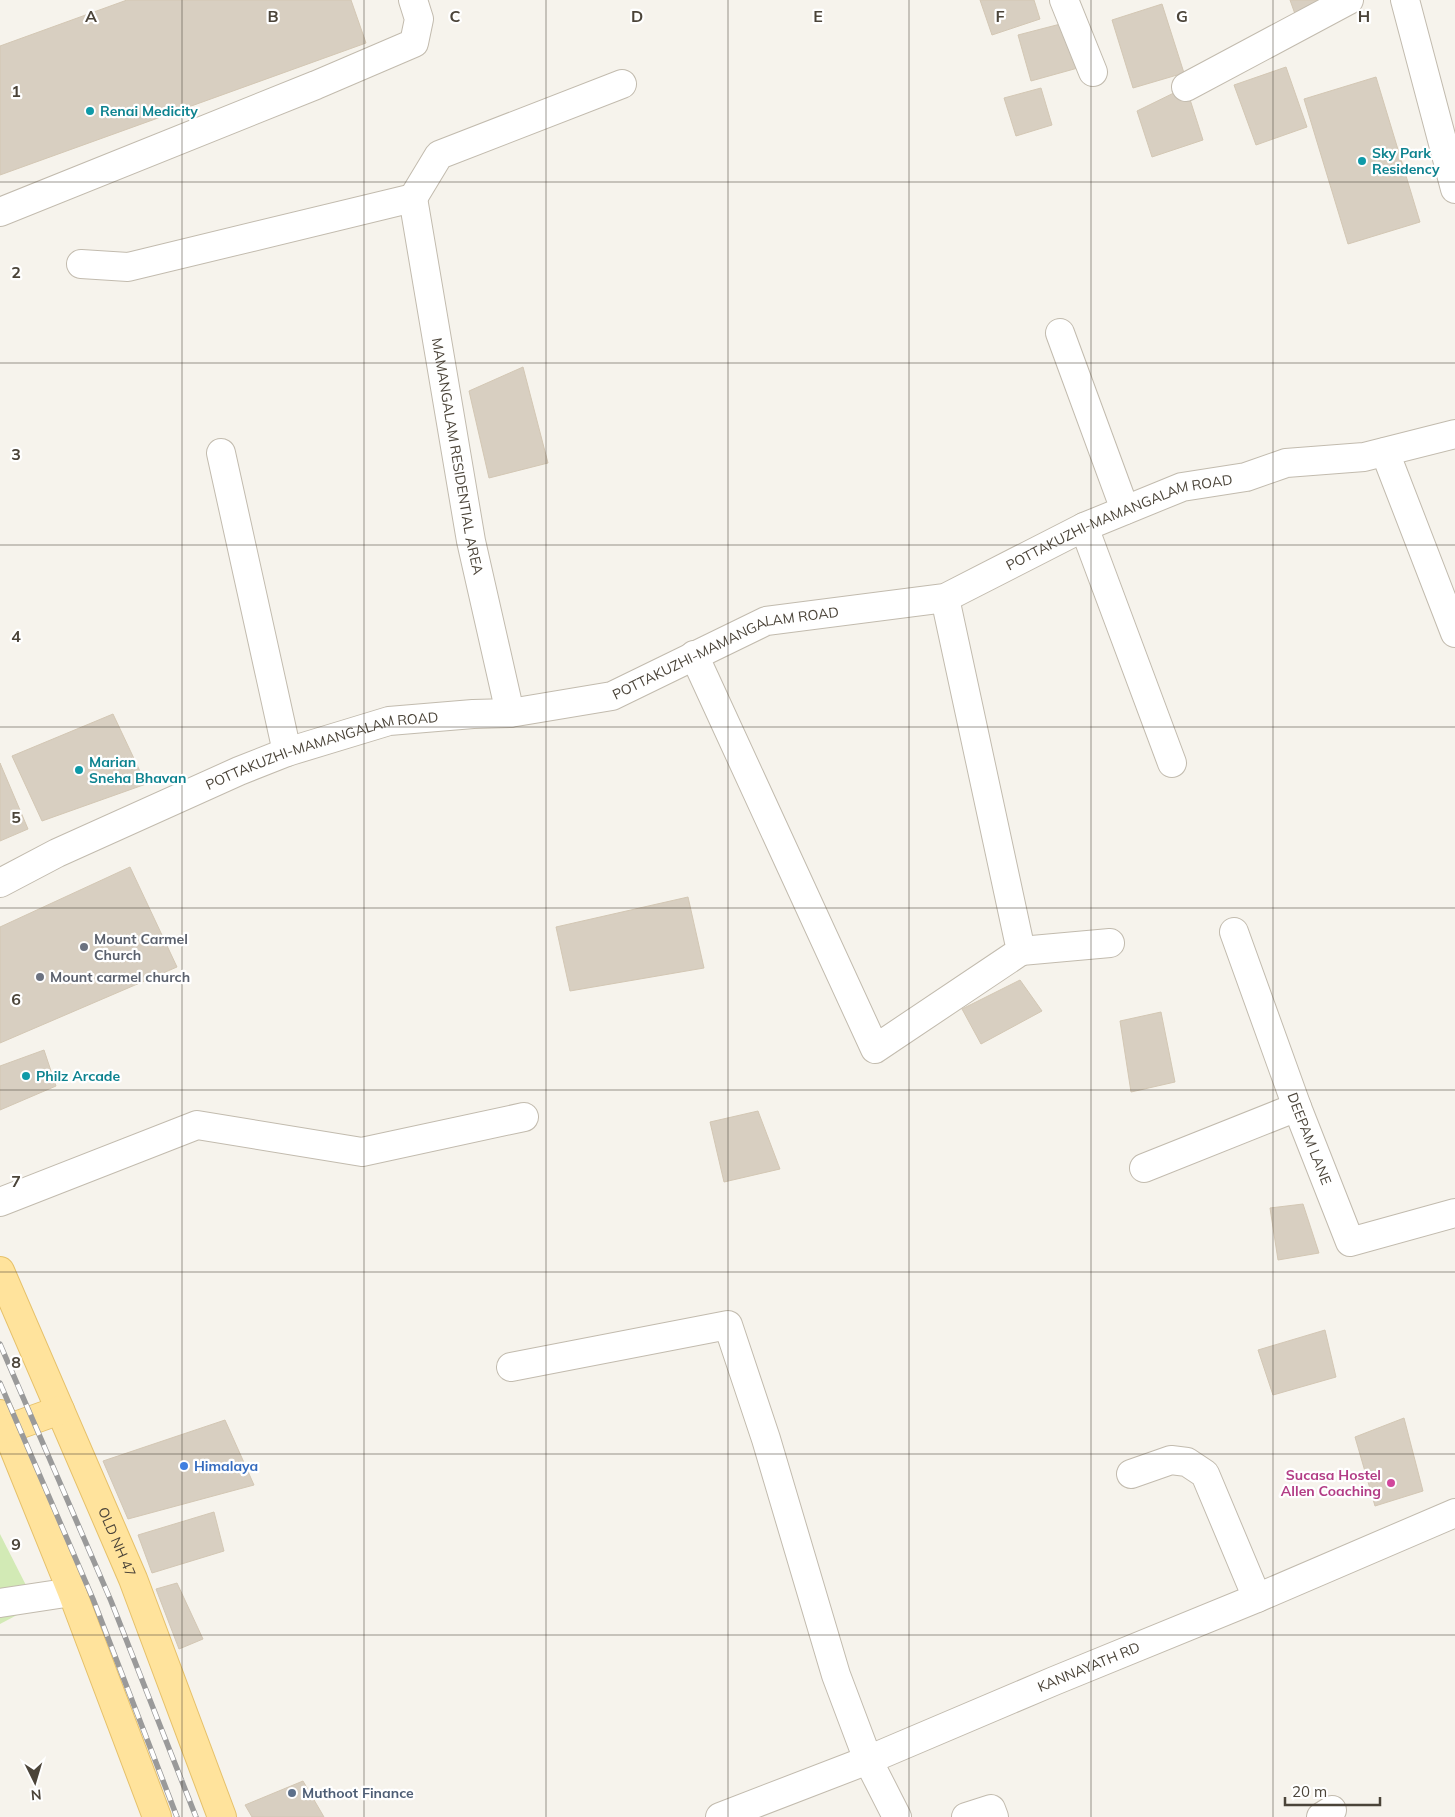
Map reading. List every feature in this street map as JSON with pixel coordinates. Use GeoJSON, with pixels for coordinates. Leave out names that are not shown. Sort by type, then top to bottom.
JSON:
{"type":"FeatureCollection","features":[{"type":"Feature","properties":{"kind":"main road","name":"OLD NH 47"},"geometry":{"type":"LineString","coordinates":[[0,1271],[133,1579],[222,1817]]}},
{"type":"Feature","properties":{"kind":"main road"},"geometry":{"type":"LineString","coordinates":[[60,1410],[3,1421],[72,1592],[157,1817]]}},
{"type":"Feature","properties":{"kind":"street"},"geometry":{"type":"LineString","coordinates":[[0,212],[316,85],[414,43],[419,19],[412,0]]}},
{"type":"Feature","properties":{"kind":"street"},"geometry":{"type":"LineString","coordinates":[[1064,0],[1093,72]]}},
{"type":"Feature","properties":{"kind":"street"},"geometry":{"type":"LineString","coordinates":[[1186,87],[1349,0]]}},
{"type":"Feature","properties":{"kind":"street"},"geometry":{"type":"LineString","coordinates":[[1405,0],[1455,189]]}},
{"type":"Feature","properties":{"kind":"street"},"geometry":{"type":"LineString","coordinates":[[81,264],[128,267],[413,198],[438,155],[622,84]]}},
{"type":"Feature","properties":{"kind":"street","name":"MAMANGALAM RESIDENTIAL AREA"},"geometry":{"type":"LineString","coordinates":[[413,198],[471,541],[510,713]]}},
{"type":"Feature","properties":{"kind":"street"},"geometry":{"type":"LineString","coordinates":[[1060,333],[1125,510]]}},
{"type":"Feature","properties":{"kind":"street","name":"POTTAKUZHI-MAMANGALAM ROAD"},"geometry":{"type":"LineString","coordinates":[[0,883],[57,853],[239,771],[287,752],[389,721],[510,713],[612,696],[766,621],[945,598],[1084,527],[1182,487],[1246,477],[1286,463],[1364,457],[1455,434]]}},
{"type":"Feature","properties":{"kind":"street"},"geometry":{"type":"LineString","coordinates":[[1385,452],[1455,633]]}},
{"type":"Feature","properties":{"kind":"street"},"geometry":{"type":"LineString","coordinates":[[221,453],[287,752]]}},
{"type":"Feature","properties":{"kind":"street"},"geometry":{"type":"LineString","coordinates":[[1084,527],[1172,763]]}},
{"type":"Feature","properties":{"kind":"street"},"geometry":{"type":"LineString","coordinates":[[945,598],[1020,951]]}},
{"type":"Feature","properties":{"kind":"street"},"geometry":{"type":"LineString","coordinates":[[694,655],[875,1049],[1020,951],[1110,943]]}},
{"type":"Feature","properties":{"kind":"street","name":"DEEPAM LANE"},"geometry":{"type":"LineString","coordinates":[[1234,932],[1297,1107],[1350,1242],[1455,1213]]}},
{"type":"Feature","properties":{"kind":"street"},"geometry":{"type":"LineString","coordinates":[[1144,1168],[1297,1107]]}},
{"type":"Feature","properties":{"kind":"street"},"geometry":{"type":"LineString","coordinates":[[0,1202],[197,1125],[362,1152],[524,1117]]}},
{"type":"Feature","properties":{"kind":"street"},"geometry":{"type":"LineString","coordinates":[[511,1367],[728,1325],[766,1439],[836,1675],[868,1760],[897,1817]]}},
{"type":"Feature","properties":{"kind":"street"},"geometry":{"type":"LineString","coordinates":[[1131,1474],[1171,1460],[1187,1462],[1205,1474],[1258,1598]]}},
{"type":"Feature","properties":{"kind":"street","name":"KANNAYATH RD"},"geometry":{"type":"LineString","coordinates":[[720,1817],[868,1760],[1054,1681],[1258,1598],[1455,1513]]}},
{"type":"Feature","properties":{"kind":"street"},"geometry":{"type":"LineString","coordinates":[[0,1603],[72,1592]]}},
{"type":"Feature","properties":{"kind":"street"},"geometry":{"type":"LineString","coordinates":[[966,1817],[991,1809],[994,1817]]}},
{"type":"Feature","properties":{"kind":"green space"},"geometry":{"type":"Polygon","coordinates":[[[0,1534],[36,1605],[0,1624],[0,1534]]]}},
{"type":"Feature","properties":{"kind":"building","name":"Renai Medicity"},"geometry":{"type":"Polygon","coordinates":[[[127,0],[351,0],[366,43],[0,175],[0,46],[127,0]]]}},
{"type":"Feature","properties":{"kind":"building"},"geometry":{"type":"Polygon","coordinates":[[[980,0],[1034,0],[1040,19],[992,35],[980,0]]]}},
{"type":"Feature","properties":{"kind":"building"},"geometry":{"type":"Polygon","coordinates":[[[1290,0],[1329,0],[1295,14],[1290,0]]]}},
{"type":"Feature","properties":{"kind":"building"},"geometry":{"type":"Polygon","coordinates":[[[1162,4],[1184,73],[1133,88],[1112,20],[1162,4]]]}},
{"type":"Feature","properties":{"kind":"building"},"geometry":{"type":"Polygon","coordinates":[[[1072,21],[1085,66],[1031,81],[1018,35],[1072,21]]]}},
{"type":"Feature","properties":{"kind":"building"},"geometry":{"type":"Polygon","coordinates":[[[1286,67],[1307,127],[1256,145],[1234,85],[1286,67]]]}},
{"type":"Feature","properties":{"kind":"building","name":"Sky Park Residency"},"geometry":{"type":"Polygon","coordinates":[[[1376,77],[1420,222],[1348,244],[1304,99],[1376,77]]]}},
{"type":"Feature","properties":{"kind":"building"},"geometry":{"type":"Polygon","coordinates":[[[1186,87],[1203,140],[1152,157],[1137,111],[1186,87]]]}},
{"type":"Feature","properties":{"kind":"building"},"geometry":{"type":"Polygon","coordinates":[[[1041,88],[1052,125],[1016,136],[1004,98],[1041,88]]]}},
{"type":"Feature","properties":{"kind":"building"},"geometry":{"type":"Polygon","coordinates":[[[523,367],[548,463],[489,478],[469,391],[523,367]]]}},
{"type":"Feature","properties":{"kind":"building","name":"Marian Sneha Bhavan"},"geometry":{"type":"Polygon","coordinates":[[[113,714],[146,784],[42,821],[12,756],[113,714]]]}},
{"type":"Feature","properties":{"kind":"building"},"geometry":{"type":"Polygon","coordinates":[[[0,763],[28,829],[0,841],[0,763]]]}},
{"type":"Feature","properties":{"kind":"building","name":"Mount Carmel Church"},"geometry":{"type":"Polygon","coordinates":[[[130,867],[177,967],[0,1043],[0,927],[130,867]]]}},
{"type":"Feature","properties":{"kind":"building"},"geometry":{"type":"Polygon","coordinates":[[[688,897],[704,968],[570,991],[556,927],[688,897]]]}},
{"type":"Feature","properties":{"kind":"building"},"geometry":{"type":"Polygon","coordinates":[[[1020,980],[1042,1011],[981,1044],[962,1009],[1020,980]]]}},
{"type":"Feature","properties":{"kind":"building"},"geometry":{"type":"Polygon","coordinates":[[[1161,1012],[1175,1082],[1131,1092],[1120,1021],[1161,1012]]]}},
{"type":"Feature","properties":{"kind":"building","name":"Philz Arcade"},"geometry":{"type":"Polygon","coordinates":[[[44,1050],[56,1086],[0,1110],[0,1066],[44,1050]]]}},
{"type":"Feature","properties":{"kind":"building"},"geometry":{"type":"Polygon","coordinates":[[[758,1111],[780,1169],[724,1182],[710,1122],[758,1111]]]}},
{"type":"Feature","properties":{"kind":"building"},"geometry":{"type":"Polygon","coordinates":[[[1303,1204],[1319,1253],[1278,1260],[1270,1208],[1303,1204]]]}},
{"type":"Feature","properties":{"kind":"building"},"geometry":{"type":"Polygon","coordinates":[[[1325,1330],[1336,1377],[1273,1395],[1258,1350],[1325,1330]]]}},
{"type":"Feature","properties":{"kind":"building"},"geometry":{"type":"Polygon","coordinates":[[[1404,1418],[1423,1491],[1375,1506],[1355,1437],[1404,1418]]]}},
{"type":"Feature","properties":{"kind":"building"},"geometry":{"type":"Polygon","coordinates":[[[225,1420],[254,1485],[128,1519],[103,1461],[225,1420]]]}},
{"type":"Feature","properties":{"kind":"building"},"geometry":{"type":"Polygon","coordinates":[[[214,1512],[224,1551],[152,1573],[138,1535],[214,1512]]]}},
{"type":"Feature","properties":{"kind":"building"},"geometry":{"type":"Polygon","coordinates":[[[177,1583],[203,1639],[179,1649],[156,1589],[177,1583]]]}},
{"type":"Feature","properties":{"kind":"building","name":"Muthoot Finance"},"geometry":{"type":"Polygon","coordinates":[[[303,1781],[324,1817],[252,1817],[245,1805],[303,1781]]]}},
{"type":"Feature","properties":{"kind":"railway"},"geometry":{"type":"LineString","coordinates":[[0,1344],[111,1601],[196,1817]]}},
{"type":"Feature","properties":{"kind":"railway"},"geometry":{"type":"LineString","coordinates":[[0,1383],[93,1599],[177,1817]]}},
{"type":"Feature","properties":{"kind":"place","name":"Renai Medicity"},"geometry":{"type":"Point","coordinates":[90,111]}},
{"type":"Feature","properties":{"kind":"place","name":"Sky Park Residency"},"geometry":{"type":"Point","coordinates":[1362,161]}},
{"type":"Feature","properties":{"kind":"place","name":"Marian Sneha Bhavan"},"geometry":{"type":"Point","coordinates":[79,770]}},
{"type":"Feature","properties":{"kind":"place","name":"Mount Carmel Church"},"geometry":{"type":"Point","coordinates":[84,947]}},
{"type":"Feature","properties":{"kind":"place","name":"Mount carmel church"},"geometry":{"type":"Point","coordinates":[40,977]}},
{"type":"Feature","properties":{"kind":"place","name":"Philz Arcade"},"geometry":{"type":"Point","coordinates":[26,1076]}},
{"type":"Feature","properties":{"kind":"place","name":"Himalaya"},"geometry":{"type":"Point","coordinates":[184,1466]}},
{"type":"Feature","properties":{"kind":"place","name":"Sucasa Hostel Allen Coaching"},"geometry":{"type":"Point","coordinates":[1391,1483]}},
{"type":"Feature","properties":{"kind":"place","name":"Muthoot Finance"},"geometry":{"type":"Point","coordinates":[292,1793]}}]}
